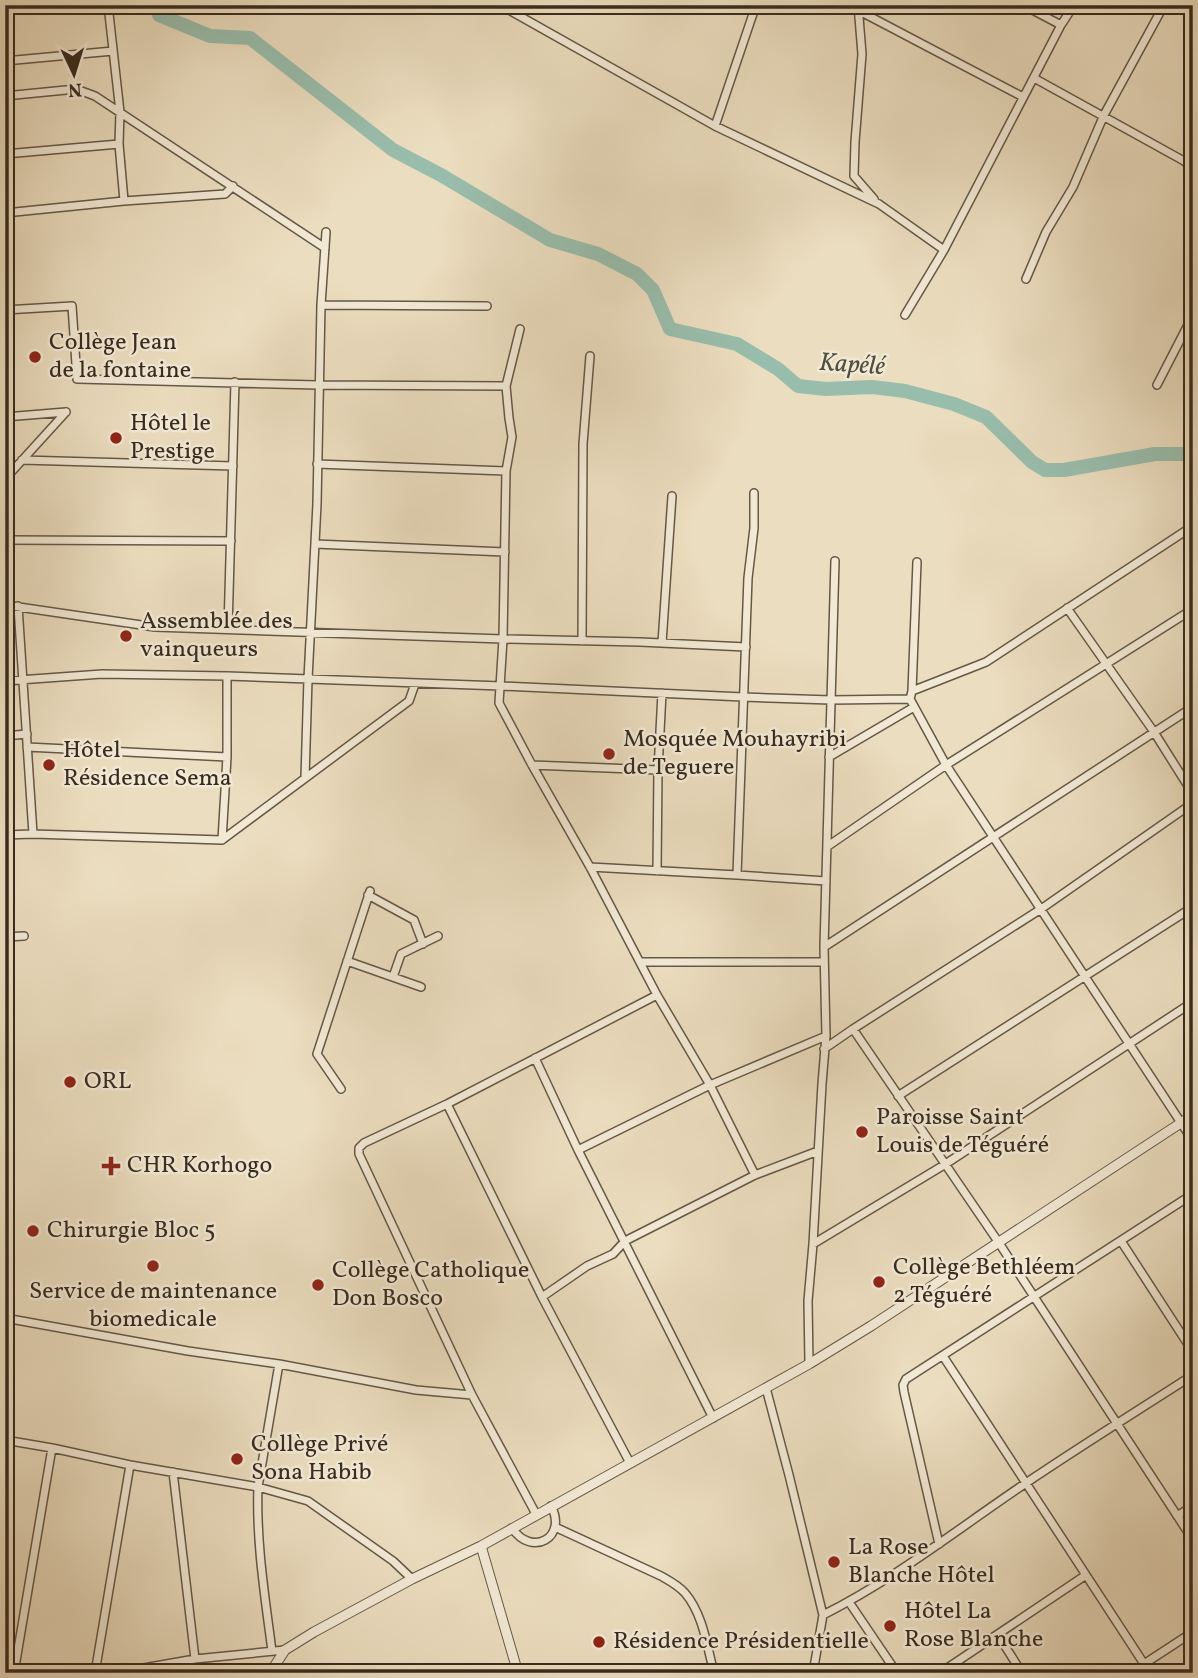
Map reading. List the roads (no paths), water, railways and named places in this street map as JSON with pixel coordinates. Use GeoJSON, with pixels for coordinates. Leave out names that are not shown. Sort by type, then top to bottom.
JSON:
{"type":"FeatureCollection","features":[{"type":"Feature","properties":{"kind":"street"},"geometry":{"type":"LineString","coordinates":[[108,5],[120,113],[119,144],[124,201]]}},
{"type":"Feature","properties":{"kind":"street"},"geometry":{"type":"LineString","coordinates":[[500,5],[715,126],[879,204]]}},
{"type":"Feature","properties":{"kind":"street"},"geometry":{"type":"LineString","coordinates":[[715,126],[756,5]]}},
{"type":"Feature","properties":{"kind":"street"},"geometry":{"type":"LineString","coordinates":[[848,5],[1023,97]]}},
{"type":"Feature","properties":{"kind":"street"},"geometry":{"type":"LineString","coordinates":[[1023,5],[1061,25]]}},
{"type":"Feature","properties":{"kind":"street"},"geometry":{"type":"LineString","coordinates":[[905,315],[944,250],[1061,25],[1074,5]]}},
{"type":"Feature","properties":{"kind":"street"},"geometry":{"type":"LineString","coordinates":[[1026,279],[1046,232],[1073,187],[1104,116],[1164,5]]}},
{"type":"Feature","properties":{"kind":"street"},"geometry":{"type":"LineString","coordinates":[[858,8],[862,54],[854,176],[879,204],[944,250]]}},
{"type":"Feature","properties":{"kind":"street"},"geometry":{"type":"LineString","coordinates":[[5,61],[113,51]]}},
{"type":"Feature","properties":{"kind":"street"},"geometry":{"type":"LineString","coordinates":[[1034,78],[1193,168]]}},
{"type":"Feature","properties":{"kind":"street"},"geometry":{"type":"LineString","coordinates":[[5,96],[76,89],[95,96],[325,248]]}},
{"type":"Feature","properties":{"kind":"street"},"geometry":{"type":"LineString","coordinates":[[5,154],[119,144]]}},
{"type":"Feature","properties":{"kind":"street"},"geometry":{"type":"LineString","coordinates":[[5,213],[225,194],[233,186]]}},
{"type":"Feature","properties":{"kind":"street"},"geometry":{"type":"LineString","coordinates":[[305,778],[321,305],[326,232]]}},
{"type":"Feature","properties":{"kind":"street"},"geometry":{"type":"LineString","coordinates":[[321,305],[487,306]]}},
{"type":"Feature","properties":{"kind":"street"},"geometry":{"type":"LineString","coordinates":[[5,310],[72,306],[77,379],[506,386]]}},
{"type":"Feature","properties":{"kind":"street"},"geometry":{"type":"LineString","coordinates":[[1157,385],[1193,315]]}},
{"type":"Feature","properties":{"kind":"street"},"geometry":{"type":"LineString","coordinates":[[520,329],[506,386],[512,437],[506,471],[499,703],[657,995],[710,1085],[755,1175]]}},
{"type":"Feature","properties":{"kind":"street"},"geometry":{"type":"LineString","coordinates":[[582,641],[583,444],[590,356]]}},
{"type":"Feature","properties":{"kind":"street"},"geometry":{"type":"LineString","coordinates":[[228,629],[235,382]]}},
{"type":"Feature","properties":{"kind":"street"},"geometry":{"type":"LineString","coordinates":[[5,417],[66,412],[5,479]]}},
{"type":"Feature","properties":{"kind":"street"},"geometry":{"type":"LineString","coordinates":[[22,460],[233,466]]}},
{"type":"Feature","properties":{"kind":"street"},"geometry":{"type":"LineString","coordinates":[[317,464],[506,471]]}},
{"type":"Feature","properties":{"kind":"street"},"geometry":{"type":"LineString","coordinates":[[737,875],[748,578],[754,528],[754,493]]}},
{"type":"Feature","properties":{"kind":"street"},"geometry":{"type":"LineString","coordinates":[[662,643],[672,496]]}},
{"type":"Feature","properties":{"kind":"street"},"geometry":{"type":"LineString","coordinates":[[829,757],[912,699],[986,662],[1193,526]]}},
{"type":"Feature","properties":{"kind":"street"},"geometry":{"type":"LineString","coordinates":[[5,540],[231,541]]}},
{"type":"Feature","properties":{"kind":"street"},"geometry":{"type":"LineString","coordinates":[[315,544],[505,552]]}},
{"type":"Feature","properties":{"kind":"street"},"geometry":{"type":"LineString","coordinates":[[809,1363],[808,1301],[826,1036],[824,947],[835,561]]}},
{"type":"Feature","properties":{"kind":"street"},"geometry":{"type":"LineString","coordinates":[[917,562],[912,699],[946,765],[1193,1141]]}},
{"type":"Feature","properties":{"kind":"street"},"geometry":{"type":"LineString","coordinates":[[5,605],[155,627],[746,647]]}},
{"type":"Feature","properties":{"kind":"street"},"geometry":{"type":"LineString","coordinates":[[18,606],[33,834]]}},
{"type":"Feature","properties":{"kind":"street"},"geometry":{"type":"LineString","coordinates":[[1067,608],[1154,732],[1193,794]]}},
{"type":"Feature","properties":{"kind":"street"},"geometry":{"type":"LineString","coordinates":[[828,846],[946,765],[1193,609]]}},
{"type":"Feature","properties":{"kind":"street"},"geometry":{"type":"LineString","coordinates":[[5,681],[102,674],[227,676],[743,698],[912,699]]}},
{"type":"Feature","properties":{"kind":"street"},"geometry":{"type":"LineString","coordinates":[[222,840],[227,757],[227,676]]}},
{"type":"Feature","properties":{"kind":"street"},"geometry":{"type":"LineString","coordinates":[[5,835],[222,840],[409,701],[415,684]]}},
{"type":"Feature","properties":{"kind":"street"},"geometry":{"type":"LineString","coordinates":[[657,871],[662,693]]}},
{"type":"Feature","properties":{"kind":"street"},"geometry":{"type":"LineString","coordinates":[[824,947],[1193,707]]}},
{"type":"Feature","properties":{"kind":"street"},"geometry":{"type":"LineString","coordinates":[[5,736],[27,734]]}},
{"type":"Feature","properties":{"kind":"street"},"geometry":{"type":"LineString","coordinates":[[27,747],[227,757]]}},
{"type":"Feature","properties":{"kind":"street"},"geometry":{"type":"LineString","coordinates":[[532,765],[658,770]]}},
{"type":"Feature","properties":{"kind":"street"},"geometry":{"type":"LineString","coordinates":[[824,1049],[1041,909],[1193,803]]}},
{"type":"Feature","properties":{"kind":"street"},"geometry":{"type":"LineString","coordinates":[[590,867],[826,881]]}},
{"type":"Feature","properties":{"kind":"street"},"geometry":{"type":"LineString","coordinates":[[341,1089],[317,1054],[369,893],[414,920],[423,944]]}},
{"type":"Feature","properties":{"kind":"street"},"geometry":{"type":"LineString","coordinates":[[898,1096],[1193,907]]}},
{"type":"Feature","properties":{"kind":"street"},"geometry":{"type":"LineString","coordinates":[[5,937],[24,936]]}},
{"type":"Feature","properties":{"kind":"street"},"geometry":{"type":"LineString","coordinates":[[393,977],[401,954],[438,936]]}},
{"type":"Feature","properties":{"kind":"street"},"geometry":{"type":"LineString","coordinates":[[347,961],[421,987]]}},
{"type":"Feature","properties":{"kind":"street"},"geometry":{"type":"LineString","coordinates":[[640,962],[824,962]]}},
{"type":"Feature","properties":{"kind":"street"},"geometry":{"type":"LineString","coordinates":[[536,1514],[472,1395],[358,1150],[363,1143],[447,1104],[657,995]]}},
{"type":"Feature","properties":{"kind":"street"},"geometry":{"type":"LineString","coordinates":[[813,1244],[944,1165],[1193,1002]]}},
{"type":"Feature","properties":{"kind":"street"},"geometry":{"type":"LineString","coordinates":[[853,1028],[999,1243],[1193,1540]]}},
{"type":"Feature","properties":{"kind":"street"},"geometry":{"type":"LineString","coordinates":[[578,1150],[710,1085],[826,1036]]}},
{"type":"Feature","properties":{"kind":"street"},"geometry":{"type":"LineString","coordinates":[[535,1058],[578,1150],[713,1418]]}},
{"type":"Feature","properties":{"kind":"street"},"geometry":{"type":"LineString","coordinates":[[447,1104],[542,1297],[630,1463]]}},
{"type":"Feature","properties":{"kind":"street"},"geometry":{"type":"LineString","coordinates":[[270,1673],[285,1650],[314,1632],[481,1546],[713,1418],[871,1326],[1193,1115]]}},
{"type":"Feature","properties":{"kind":"street"},"geometry":{"type":"LineString","coordinates":[[542,1297],[587,1266],[613,1254],[625,1241],[755,1175],[818,1151]]}},
{"type":"Feature","properties":{"kind":"street"},"geometry":{"type":"LineString","coordinates":[[939,1544],[903,1385],[906,1379],[1193,1195]]}},
{"type":"Feature","properties":{"kind":"street"},"geometry":{"type":"LineString","coordinates":[[1121,1241],[1193,1352]]}},
{"type":"Feature","properties":{"kind":"street"},"geometry":{"type":"LineString","coordinates":[[5,1318],[416,1390],[472,1395]]}},
{"type":"Feature","properties":{"kind":"street"},"geometry":{"type":"LineString","coordinates":[[943,1356],[1150,1673]]}},
{"type":"Feature","properties":{"kind":"street"},"geometry":{"type":"LineString","coordinates":[[272,1651],[257,1508],[258,1487],[279,1364]]}},
{"type":"Feature","properties":{"kind":"street"},"geometry":{"type":"LineString","coordinates":[[823,1615],[849,1602],[939,1544],[1026,1483],[1193,1375]]}},
{"type":"Feature","properties":{"kind":"street"},"geometry":{"type":"LineString","coordinates":[[766,1388],[823,1615],[813,1673]]}},
{"type":"Feature","properties":{"kind":"street"},"geometry":{"type":"LineString","coordinates":[[5,1440],[258,1487],[308,1502],[393,1561],[412,1580]]}},
{"type":"Feature","properties":{"kind":"street"},"geometry":{"type":"LineString","coordinates":[[14,1673],[52,1448]]}},
{"type":"Feature","properties":{"kind":"street"},"geometry":{"type":"LineString","coordinates":[[95,1673],[130,1465]]}},
{"type":"Feature","properties":{"kind":"street"},"geometry":{"type":"LineString","coordinates":[[173,1472],[195,1659]]}},
{"type":"Feature","properties":{"kind":"street"},"geometry":{"type":"LineString","coordinates":[[512,1528],[521,1539],[544,1542],[555,1527],[551,1506]]}},
{"type":"Feature","properties":{"kind":"street"},"geometry":{"type":"LineString","coordinates":[[1177,1516],[1193,1506]]}},
{"type":"Feature","properties":{"kind":"street"},"geometry":{"type":"LineString","coordinates":[[555,1527],[678,1586],[686,1594],[700,1621],[714,1673]]}},
{"type":"Feature","properties":{"kind":"street"},"geometry":{"type":"LineString","coordinates":[[481,1546],[518,1673]]}},
{"type":"Feature","properties":{"kind":"street"},"geometry":{"type":"LineString","coordinates":[[940,1673],[1086,1575]]}},
{"type":"Feature","properties":{"kind":"street"},"geometry":{"type":"LineString","coordinates":[[849,1602],[897,1673]]}},
{"type":"Feature","properties":{"kind":"street"},"geometry":{"type":"LineString","coordinates":[[1144,1664],[1193,1632]]}},
{"type":"Feature","properties":{"kind":"street"},"geometry":{"type":"LineString","coordinates":[[998,1635],[1023,1673]]}},
{"type":"Feature","properties":{"kind":"street"},"geometry":{"type":"LineString","coordinates":[[115,1673],[195,1659],[285,1650]]}},
{"type":"Feature","properties":{"kind":"waterway","name":"Kapélé"},"geometry":{"type":"LineString","coordinates":[[155,5],[159,15],[210,36],[250,38],[393,150],[441,175],[550,240],[598,254],[637,274],[653,290],[670,329],[737,344],[778,369],[798,386],[826,389],[872,387],[905,391],[954,404],[986,417],[1032,462],[1045,470],[1064,470],[1155,454],[1193,454]]}},
{"type":"Feature","properties":{"kind":"place","name":"Collège Jean de la fontaine"},"geometry":{"type":"Point","coordinates":[35,357]}},
{"type":"Feature","properties":{"kind":"place","name":"Hôtel le Prestige"},"geometry":{"type":"Point","coordinates":[116,438]}},
{"type":"Feature","properties":{"kind":"place","name":"Assemblée des vainqueurs"},"geometry":{"type":"Point","coordinates":[126,636]}},
{"type":"Feature","properties":{"kind":"place","name":"Mosquée Mouhayribi de Teguere"},"geometry":{"type":"Point","coordinates":[609,754]}},
{"type":"Feature","properties":{"kind":"place","name":"Hôtel Résidence Sema"},"geometry":{"type":"Point","coordinates":[49,765]}},
{"type":"Feature","properties":{"kind":"place","name":"ORL"},"geometry":{"type":"Point","coordinates":[70,1082]}},
{"type":"Feature","properties":{"kind":"place","name":"Paroisse Saint Louis de Téguéré"},"geometry":{"type":"Point","coordinates":[862,1132]}},
{"type":"Feature","properties":{"kind":"place","name":"CHR Korhogo"},"geometry":{"type":"Point","coordinates":[111,1166]}},
{"type":"Feature","properties":{"kind":"place","name":"Chirurgie Bloc 5"},"geometry":{"type":"Point","coordinates":[33,1231]}},
{"type":"Feature","properties":{"kind":"place","name":"Service de maintenance biomedicale"},"geometry":{"type":"Point","coordinates":[153,1266]}},
{"type":"Feature","properties":{"kind":"place","name":"Collège Bethléem 2 Téguéré"},"geometry":{"type":"Point","coordinates":[879,1282]}},
{"type":"Feature","properties":{"kind":"place","name":"Collège Catholique Don Bosco"},"geometry":{"type":"Point","coordinates":[318,1285]}},
{"type":"Feature","properties":{"kind":"place","name":"Collège Privé Sona Habib"},"geometry":{"type":"Point","coordinates":[237,1459]}},
{"type":"Feature","properties":{"kind":"place","name":"La Rose Blanche Hôtel"},"geometry":{"type":"Point","coordinates":[834,1562]}},
{"type":"Feature","properties":{"kind":"place","name":"Hôtel La Rose Blanche"},"geometry":{"type":"Point","coordinates":[890,1626]}},
{"type":"Feature","properties":{"kind":"place","name":"Résidence Présidentielle"},"geometry":{"type":"Point","coordinates":[599,1642]}}]}
